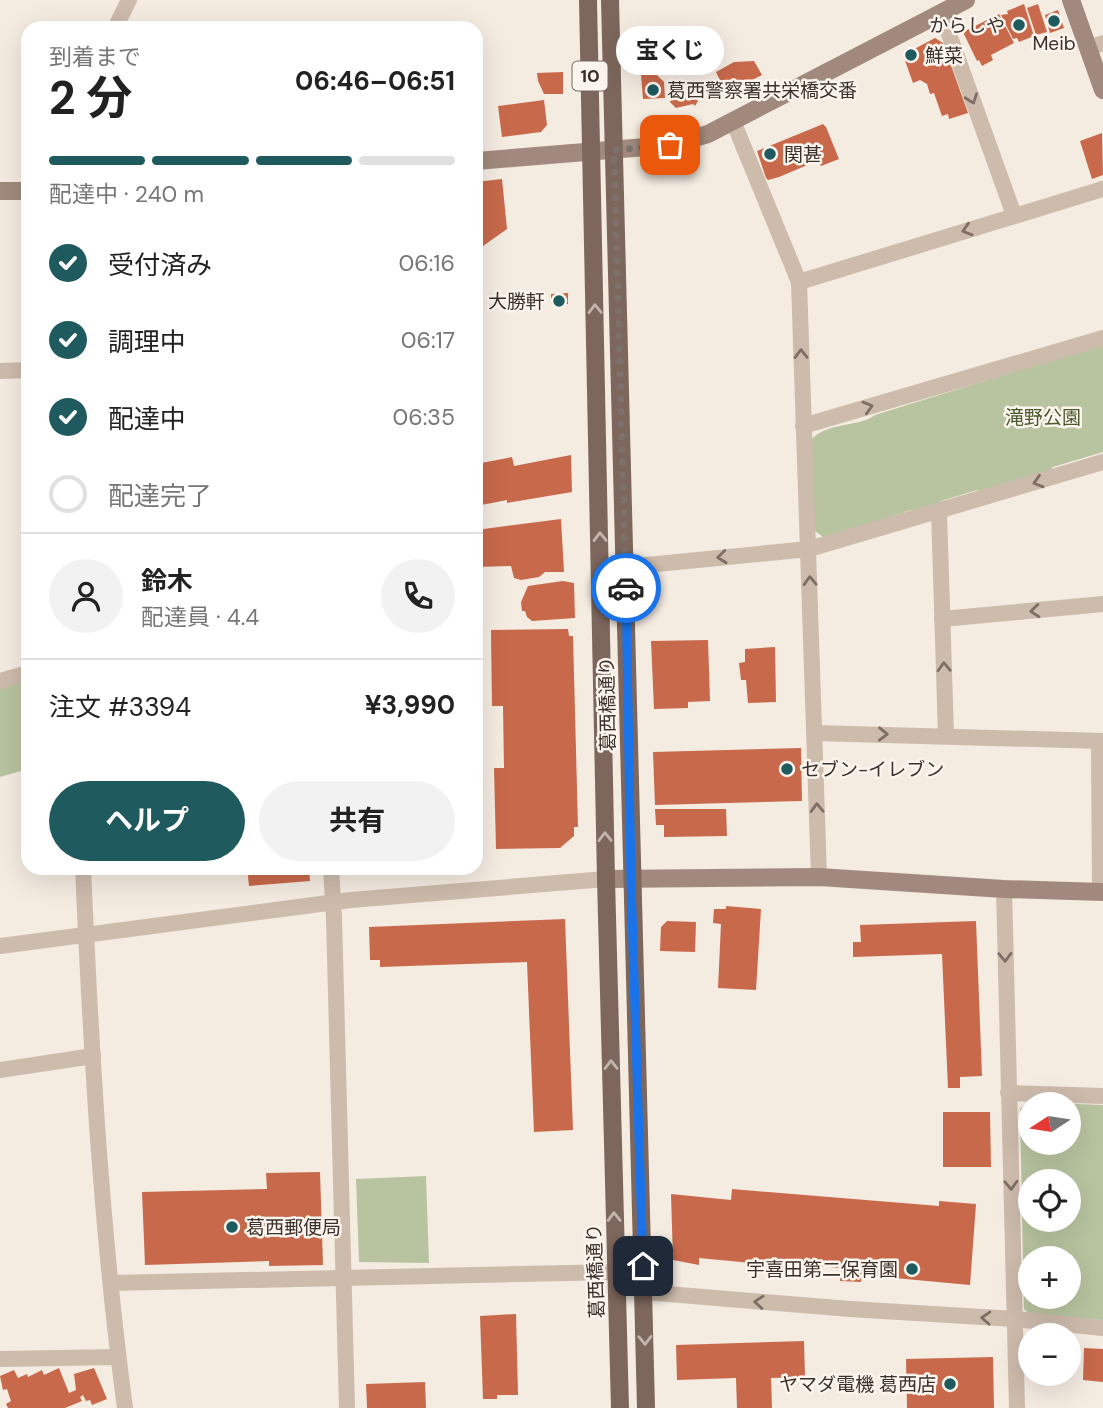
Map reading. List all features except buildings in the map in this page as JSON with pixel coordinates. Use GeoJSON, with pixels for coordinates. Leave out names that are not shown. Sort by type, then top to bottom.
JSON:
{"type":"FeatureCollection","features":[{"type":"Feature","properties":{"kind":"main road","name":"葛西橋通り"},"geometry":{"type":"LineString","coordinates":[[588,0],[620,1408]]}},
{"type":"Feature","properties":{"kind":"main road","name":"葛西橋通り"},"geometry":{"type":"LineString","coordinates":[[610,0],[646,1408]]}},
{"type":"Feature","properties":{"kind":"street"},"geometry":{"type":"LineString","coordinates":[[118,21],[129,0]]}},
{"type":"Feature","properties":{"kind":"street"},"geometry":{"type":"LineString","coordinates":[[483,160],[670,145],[689,141],[733,121],[965,0]]}},
{"type":"Feature","properties":{"kind":"street"},"geometry":{"type":"LineString","coordinates":[[1071,0],[1096,46],[1103,90]]}},
{"type":"Feature","properties":{"kind":"street"},"geometry":{"type":"LineString","coordinates":[[941,12],[1014,215]]}},
{"type":"Feature","properties":{"kind":"street"},"geometry":{"type":"LineString","coordinates":[[733,121],[799,282],[819,877]]}},
{"type":"Feature","properties":{"kind":"street"},"geometry":{"type":"LineString","coordinates":[[799,282],[1103,190]]}},
{"type":"Feature","properties":{"kind":"street"},"geometry":{"type":"LineString","coordinates":[[0,191],[21,191]]}},
{"type":"Feature","properties":{"kind":"street"},"geometry":{"type":"LineString","coordinates":[[803,426],[1103,338]]}},
{"type":"Feature","properties":{"kind":"street"},"geometry":{"type":"LineString","coordinates":[[0,371],[21,370]]}},
{"type":"Feature","properties":{"kind":"street"},"geometry":{"type":"LineString","coordinates":[[626,567],[809,549],[1103,462]]}},
{"type":"Feature","properties":{"kind":"street"},"geometry":{"type":"LineString","coordinates":[[939,512],[946,735]]}},
{"type":"Feature","properties":{"kind":"street"},"geometry":{"type":"LineString","coordinates":[[942,619],[1103,604]]}},
{"type":"Feature","properties":{"kind":"street"},"geometry":{"type":"LineString","coordinates":[[0,681],[21,675]]}},
{"type":"Feature","properties":{"kind":"street"},"geometry":{"type":"LineString","coordinates":[[0,946],[333,901],[606,879],[819,877],[1004,889],[1101,892],[1101,741],[815,733]]}},
{"type":"Feature","properties":{"kind":"street"},"geometry":{"type":"LineString","coordinates":[[83,875],[93,1056],[111,1283],[125,1408]]}},
{"type":"Feature","properties":{"kind":"street"},"geometry":{"type":"LineString","coordinates":[[331,875],[347,1408]]}},
{"type":"Feature","properties":{"kind":"street"},"geometry":{"type":"LineString","coordinates":[[1004,889],[1017,1408]]}},
{"type":"Feature","properties":{"kind":"street"},"geometry":{"type":"LineString","coordinates":[[0,1070],[93,1056]]}},
{"type":"Feature","properties":{"kind":"street"},"geometry":{"type":"LineString","coordinates":[[1008,1093],[1103,1096]]}},
{"type":"Feature","properties":{"kind":"street"},"geometry":{"type":"LineString","coordinates":[[111,1283],[616,1272]]}},
{"type":"Feature","properties":{"kind":"street"},"geometry":{"type":"LineString","coordinates":[[644,1292],[1103,1328]]}},
{"type":"Feature","properties":{"kind":"street"},"geometry":{"type":"LineString","coordinates":[[0,1359],[118,1357]]}},
{"type":"Feature","properties":{"kind":"green space","name":"滝野公園"},"geometry":{"type":"Polygon","coordinates":[[[1103,344],[1103,452],[980,494],[977,490],[941,501],[925,515],[911,510],[826,539],[815,531],[811,440],[818,434],[1103,344]]]}},
{"type":"Feature","properties":{"kind":"green space"},"geometry":{"type":"Polygon","coordinates":[[[21,683],[21,771],[0,777],[0,688],[21,683]]]}},
{"type":"Feature","properties":{"kind":"green space"},"geometry":{"type":"Polygon","coordinates":[[[1082,1104],[1103,1105],[1103,1320],[1032,1316],[1024,1309],[1081,1309],[1081,1246],[1023,1246],[1022,1232],[1081,1232],[1081,1169],[1021,1169],[1021,1155],[1082,1155],[1082,1104]]]}},
{"type":"Feature","properties":{"kind":"green space"},"geometry":{"type":"Polygon","coordinates":[[[426,1176],[429,1263],[359,1262],[356,1179],[426,1176]]]}},
{"type":"Feature","properties":{"kind":"way so far"},"geometry":{"type":"LineString","coordinates":[[626,588],[614,150],[670,145]]}},
{"type":"Feature","properties":{"kind":"place","name":"Meib"},"geometry":{"type":"Point","coordinates":[1054,21]}},
{"type":"Feature","properties":{"kind":"place","name":"からしや"},"geometry":{"type":"Point","coordinates":[1019,25]}},
{"type":"Feature","properties":{"kind":"place","name":"鮮菜"},"geometry":{"type":"Point","coordinates":[911,55]}},
{"type":"Feature","properties":{"kind":"place","name":"葛西警察署共栄橋交番"},"geometry":{"type":"Point","coordinates":[653,90]}},
{"type":"Feature","properties":{"kind":"place","name":"宝くじ"},"geometry":{"type":"Point","coordinates":[670,145]}},
{"type":"Feature","properties":{"kind":"place","name":"関甚"},"geometry":{"type":"Point","coordinates":[770,154]}},
{"type":"Feature","properties":{"kind":"place","name":"大勝軒"},"geometry":{"type":"Point","coordinates":[559,301]}},
{"type":"Feature","properties":{"kind":"place","name":"セブン-イレブン"},"geometry":{"type":"Point","coordinates":[787,769]}},
{"type":"Feature","properties":{"kind":"place","name":"葛西郵便局"},"geometry":{"type":"Point","coordinates":[232,1227]}},
{"type":"Feature","properties":{"kind":"place","name":"宇喜田第二保育園"},"geometry":{"type":"Point","coordinates":[912,1269]}},
{"type":"Feature","properties":{"kind":"place","name":"ヤマダ電機 葛西店"},"geometry":{"type":"Point","coordinates":[950,1384]}},
{"type":"Feature","properties":{"kind":"route"},"geometry":{"type":"LineString","coordinates":[[626,588],[631,880],[643,1266]]}}]}
